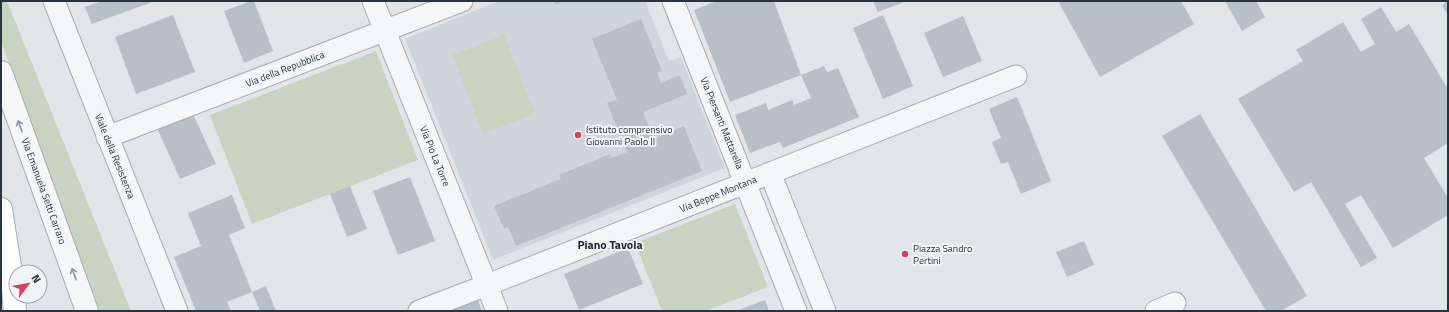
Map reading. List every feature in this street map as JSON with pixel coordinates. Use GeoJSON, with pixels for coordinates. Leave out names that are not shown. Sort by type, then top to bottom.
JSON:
{"type":"FeatureCollection","features":[{"type":"Feature","properties":{"kind":"main road"},"geometry":{"type":"LineString","coordinates":[[1,210],[12,279],[15,311]]}},
{"type":"Feature","properties":{"kind":"street","name":"Via Pio La Torre"},"geometry":{"type":"LineString","coordinates":[[373,1],[497,311]]}},
{"type":"Feature","properties":{"kind":"street","name":"Via della Repubblica"},"geometry":{"type":"LineString","coordinates":[[107,137],[462,1]]}},
{"type":"Feature","properties":{"kind":"street","name":"Via Piersanti Mattarella"},"geometry":{"type":"LineString","coordinates":[[674,1],[796,311]]}},
{"type":"Feature","properties":{"kind":"street","name":"Viale della Resistenza"},"geometry":{"type":"LineString","coordinates":[[61,3],[107,137],[177,311]]}},
{"type":"Feature","properties":{"kind":"street","name":"Via Emanuela Setti Carraro"},"geometry":{"type":"LineString","coordinates":[[1,72],[87,311]]}},
{"type":"Feature","properties":{"kind":"street","name":"Via Beppe Montana"},"geometry":{"type":"LineString","coordinates":[[419,311],[1016,76]]}},
{"type":"Feature","properties":{"kind":"street"},"geometry":{"type":"LineString","coordinates":[[770,173],[825,311]]}},
{"type":"Feature","properties":{"kind":"shaded area","name":"Istituto comprensivo Giovanni Paolo II"},"geometry":{"type":"Polygon","coordinates":[[[499,1],[645,1],[669,61],[681,57],[725,168],[493,260],[405,39],[499,1]]]}},
{"type":"Feature","properties":{"kind":"green space"},"geometry":{"type":"Polygon","coordinates":[[[1,1],[7,1],[131,311],[100,311],[1,42],[1,1]]]}},
{"type":"Feature","properties":{"kind":"green space"},"geometry":{"type":"Polygon","coordinates":[[[504,35],[535,114],[483,134],[452,55],[504,35]]]}},
{"type":"Feature","properties":{"kind":"green space"},"geometry":{"type":"Polygon","coordinates":[[[376,51],[418,160],[252,224],[210,115],[376,51]]]}},
{"type":"Feature","properties":{"kind":"green space"},"geometry":{"type":"Polygon","coordinates":[[[735,204],[768,287],[706,311],[662,311],[635,243],[735,204]]]}},
{"type":"Feature","properties":{"kind":"building"},"geometry":{"type":"Polygon","coordinates":[[[102,1],[155,1],[92,24],[85,7],[102,1]]]}},
{"type":"Feature","properties":{"kind":"building"},"geometry":{"type":"Polygon","coordinates":[[[254,1],[273,51],[244,63],[224,11],[254,1]]]}},
{"type":"Feature","properties":{"kind":"building"},"geometry":{"type":"Polygon","coordinates":[[[554,1],[564,1],[555,5],[554,1]]]}},
{"type":"Feature","properties":{"kind":"building"},"geometry":{"type":"Polygon","coordinates":[[[717,1],[774,1],[801,75],[730,102],[694,10],[717,1]]]}},
{"type":"Feature","properties":{"kind":"building"},"geometry":{"type":"Polygon","coordinates":[[[873,1],[907,1],[878,12],[873,1]]]}},
{"type":"Feature","properties":{"kind":"building"},"geometry":{"type":"Polygon","coordinates":[[[1058,1],[1181,1],[1194,24],[1100,77],[1058,1]]]}},
{"type":"Feature","properties":{"kind":"building"},"geometry":{"type":"Polygon","coordinates":[[[1225,1],[1256,1],[1265,17],[1242,31],[1225,1]]]}},
{"type":"Feature","properties":{"kind":"building"},"geometry":{"type":"Polygon","coordinates":[[[1448,1],[1448,15],[1442,5],[1448,1]]]}},
{"type":"Feature","properties":{"kind":"building"},"geometry":{"type":"Polygon","coordinates":[[[1381,7],[1396,32],[1409,24],[1448,89],[1448,143],[1424,158],[1448,198],[1448,215],[1393,248],[1361,195],[1345,204],[1377,258],[1361,267],[1311,182],[1294,192],[1238,99],[1303,61],[1296,50],[1343,22],[1361,52],[1375,44],[1361,19],[1381,7]]]}},
{"type":"Feature","properties":{"kind":"building"},"geometry":{"type":"Polygon","coordinates":[[[173,15],[195,72],[136,94],[115,37],[173,15]]]}},
{"type":"Feature","properties":{"kind":"building"},"geometry":{"type":"Polygon","coordinates":[[[883,15],[913,86],[883,99],[853,28],[883,15]]]}},
{"type":"Feature","properties":{"kind":"building"},"geometry":{"type":"Polygon","coordinates":[[[963,16],[982,61],[943,77],[924,33],[963,16]]]}},
{"type":"Feature","properties":{"kind":"building"},"geometry":{"type":"Polygon","coordinates":[[[641,19],[662,71],[657,73],[661,83],[680,75],[687,94],[643,112],[654,139],[684,126],[702,171],[516,246],[508,227],[504,229],[494,206],[561,179],[559,175],[610,154],[611,158],[627,152],[607,103],[617,100],[592,39],[641,19]]]}},
{"type":"Feature","properties":{"kind":"building"},"geometry":{"type":"Polygon","coordinates":[[[824,66],[827,72],[838,68],[859,117],[783,148],[780,142],[750,153],[735,115],[766,103],[768,110],[792,100],[794,105],[811,98],[801,75],[824,66]]]}},
{"type":"Feature","properties":{"kind":"building"},"geometry":{"type":"Polygon","coordinates":[[[1017,97],[1051,181],[1021,194],[1008,162],[1001,164],[992,142],[1001,138],[989,109],[1017,97]]]}},
{"type":"Feature","properties":{"kind":"building"},"geometry":{"type":"Polygon","coordinates":[[[192,112],[216,164],[180,179],[157,128],[192,112]]]}},
{"type":"Feature","properties":{"kind":"building"},"geometry":{"type":"Polygon","coordinates":[[[1200,114],[1307,296],[1281,311],[1266,311],[1162,136],[1200,114]]]}},
{"type":"Feature","properties":{"kind":"building"},"geometry":{"type":"Polygon","coordinates":[[[410,177],[435,241],[398,255],[373,191],[410,177]]]}},
{"type":"Feature","properties":{"kind":"building"},"geometry":{"type":"Polygon","coordinates":[[[350,186],[367,229],[347,237],[330,194],[350,186]]]}},
{"type":"Feature","properties":{"kind":"building"},"geometry":{"type":"Polygon","coordinates":[[[232,195],[245,228],[229,235],[252,292],[227,302],[231,311],[196,311],[174,257],[201,246],[188,213],[232,195]]]}},
{"type":"Feature","properties":{"kind":"building"},"geometry":{"type":"Polygon","coordinates":[[[1084,241],[1094,265],[1067,277],[1056,252],[1084,241]]]}},
{"type":"Feature","properties":{"kind":"building"},"geometry":{"type":"Polygon","coordinates":[[[628,248],[643,284],[579,310],[564,274],[628,248]]]}},
{"type":"Feature","properties":{"kind":"building"},"geometry":{"type":"Polygon","coordinates":[[[266,286],[276,311],[260,311],[252,292],[266,286]]]}},
{"type":"Feature","properties":{"kind":"building"},"geometry":{"type":"Polygon","coordinates":[[[477,298],[482,311],[441,311],[477,298]]]}},
{"type":"Feature","properties":{"kind":"building"},"geometry":{"type":"Polygon","coordinates":[[[765,300],[769,311],[736,311],[765,300]]]}},
{"type":"Feature","properties":{"kind":"place","name":"Istituto comprensivo Giovanni Paolo II"},"geometry":{"type":"Point","coordinates":[578,135]}},
{"type":"Feature","properties":{"kind":"place","name":"Piazza Sandro Pertini"},"geometry":{"type":"Point","coordinates":[905,254]}},
{"type":"Feature","properties":{"kind":"district","name":"Piano Tavola"},"geometry":{"type":"Point","coordinates":[610,244]}}]}
